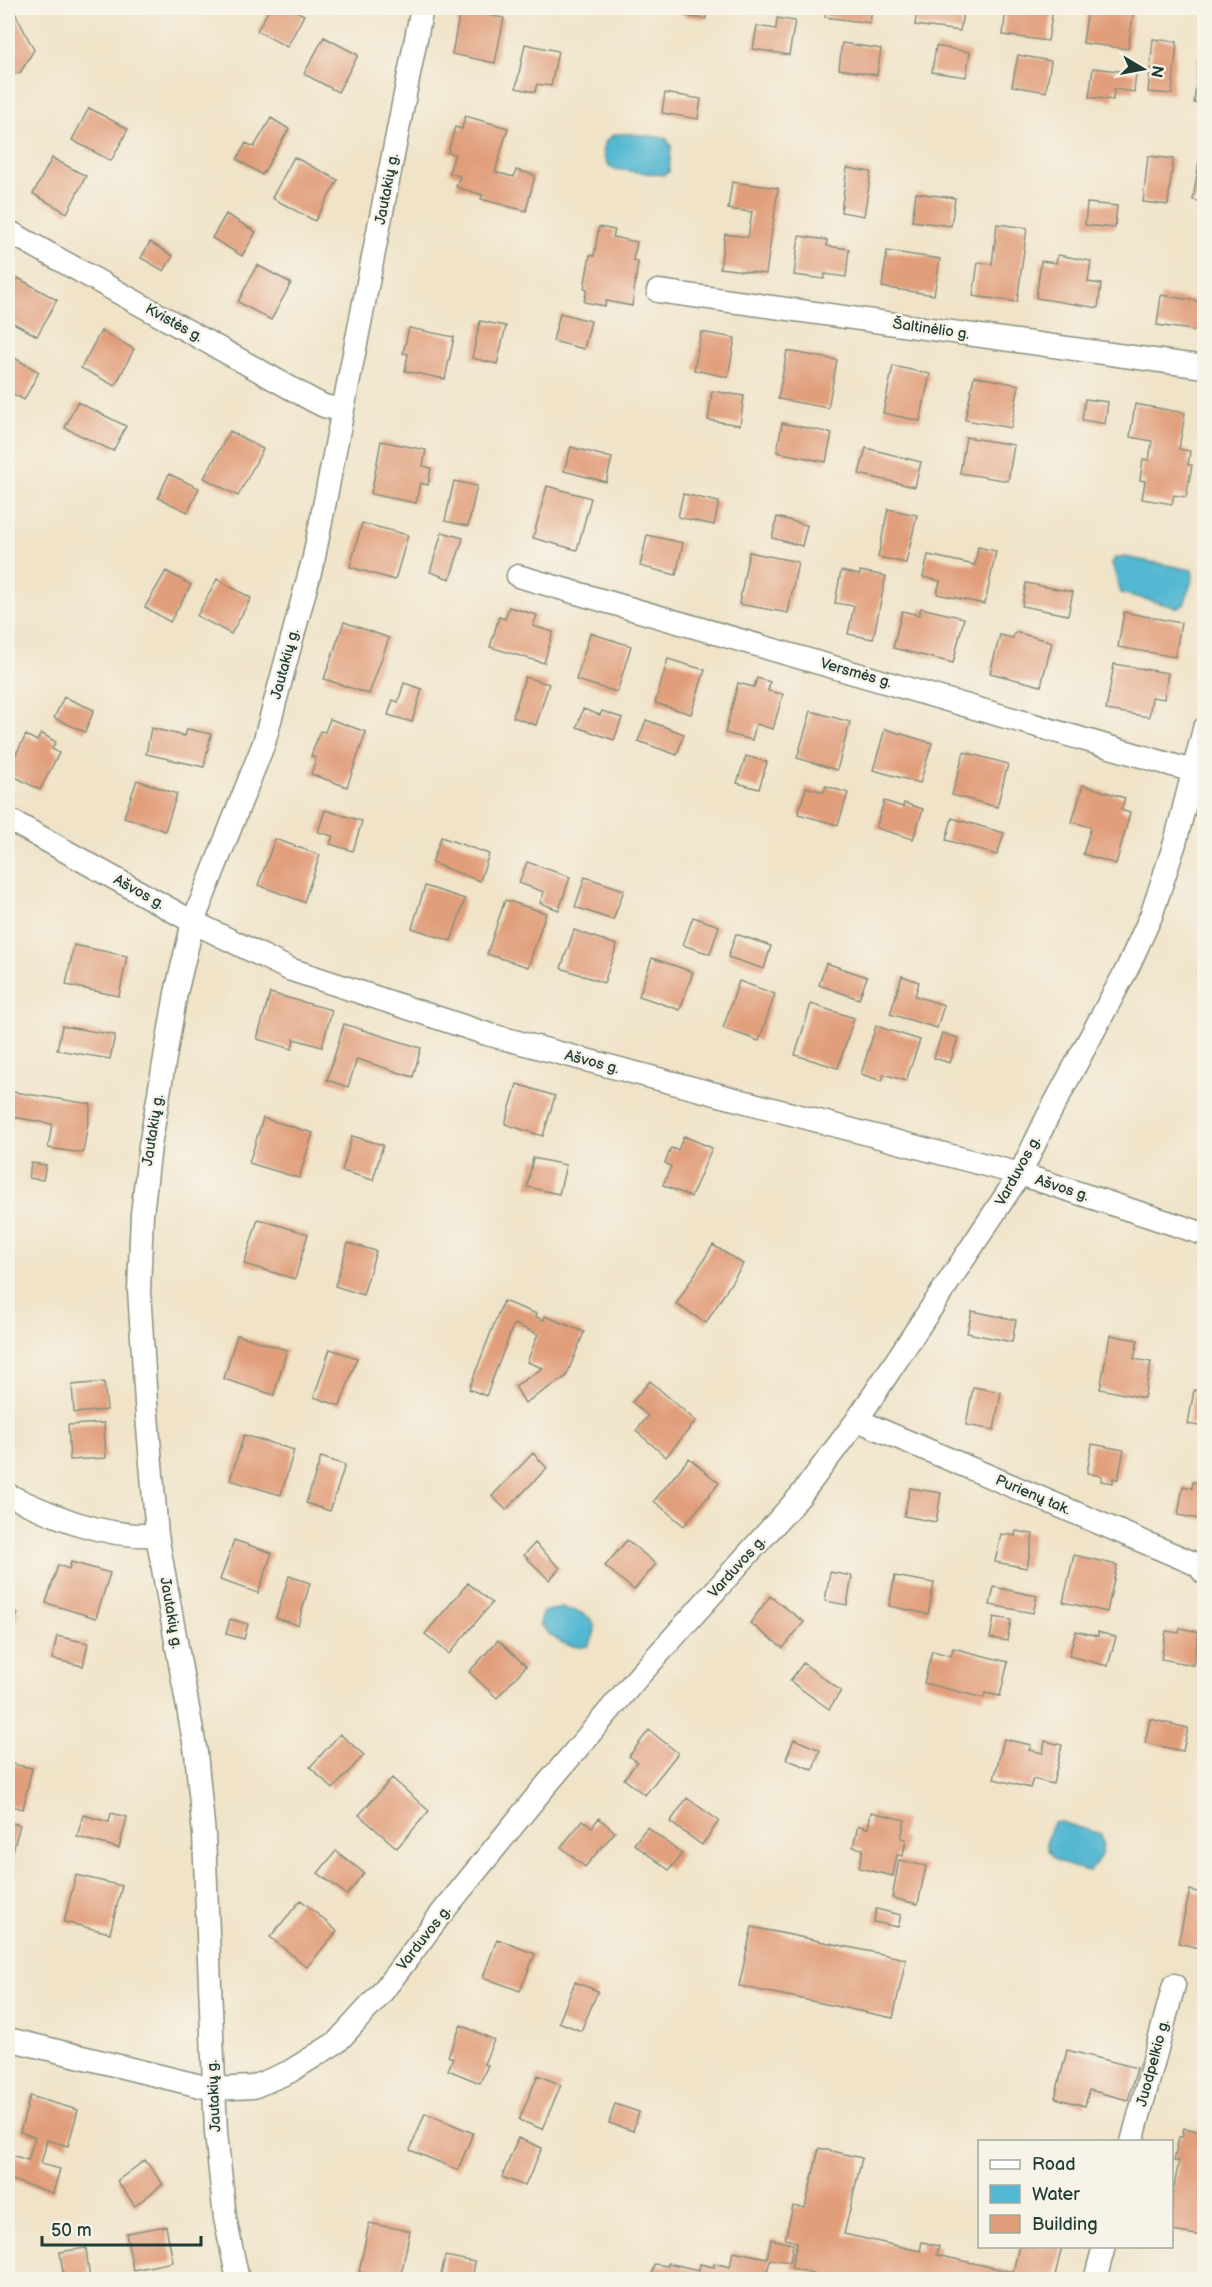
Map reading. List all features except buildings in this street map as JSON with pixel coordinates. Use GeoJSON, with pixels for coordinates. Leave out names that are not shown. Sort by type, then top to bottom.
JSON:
{"type":"FeatureCollection","features":[{"type":"Feature","properties":{"kind":"street","name":"Jautakių g."},"geometry":{"type":"LineString","coordinates":[[238,2280],[225,2217],[216,2133],[204,1835],[196,1753],[158,1535],[139,1290],[141,1214],[176,993],[193,922],[264,743],[314,557],[422,8]]}},
{"type":"Feature","properties":{"kind":"street","name":"Kvistės g."},"geometry":{"type":"LineString","coordinates":[[8,231],[318,403],[342,410]]}},
{"type":"Feature","properties":{"kind":"street","name":"Šaltinėlio g."},"geometry":{"type":"LineString","coordinates":[[658,291],[1204,368]]}},
{"type":"Feature","properties":{"kind":"street","name":"Versmės g."},"geometry":{"type":"LineString","coordinates":[[518,576],[1193,771]]}},
{"type":"Feature","properties":{"kind":"street","name":"Varduvos g."},"geometry":{"type":"LineString","coordinates":[[8,2039],[213,2089],[253,2086],[289,2072],[337,2042],[380,1995],[441,1914],[537,1796],[637,1678],[800,1496],[857,1420],[1020,1174],[1047,1118],[1127,969],[1151,916],[1175,843],[1204,729]]}},
{"type":"Feature","properties":{"kind":"street","name":"Ašvos g."},"geometry":{"type":"LineString","coordinates":[[8,819],[193,922],[289,969],[487,1034],[1020,1174],[1204,1234]]}},
{"type":"Feature","properties":{"kind":"street","name":"Purienų tak."},"geometry":{"type":"LineString","coordinates":[[857,1420],[1198,1565],[1204,1574]]}},
{"type":"Feature","properties":{"kind":"street"},"geometry":{"type":"LineString","coordinates":[[8,1495],[59,1518],[94,1530],[135,1536],[158,1535]]}},
{"type":"Feature","properties":{"kind":"street","name":"Juodpelkio g."},"geometry":{"type":"LineString","coordinates":[[1133,2140],[1174,1985]]}},
{"type":"Feature","properties":{"kind":"street"},"geometry":{"type":"LineString","coordinates":[[1095,2280],[1104,2248]]}},
{"type":"Feature","properties":{"kind":"water"},"geometry":{"type":"Polygon","coordinates":[[[617,134],[666,138],[671,146],[669,172],[663,175],[613,169],[606,160],[603,150],[607,140],[617,134]]]}},
{"type":"Feature","properties":{"kind":"water"},"geometry":{"type":"Polygon","coordinates":[[[1125,557],[1192,570],[1193,577],[1184,605],[1178,608],[1121,593],[1112,563],[1115,558],[1125,557]]]}},
{"type":"Feature","properties":{"kind":"water"},"geometry":{"type":"Polygon","coordinates":[[[561,1608],[585,1615],[594,1624],[595,1630],[588,1646],[567,1645],[550,1635],[540,1624],[543,1612],[561,1608]]]}},
{"type":"Feature","properties":{"kind":"water"},"geometry":{"type":"Polygon","coordinates":[[[1061,1822],[1101,1834],[1103,1844],[1101,1854],[1090,1871],[1061,1862],[1049,1851],[1048,1834],[1053,1823],[1061,1822]]]}}]}
